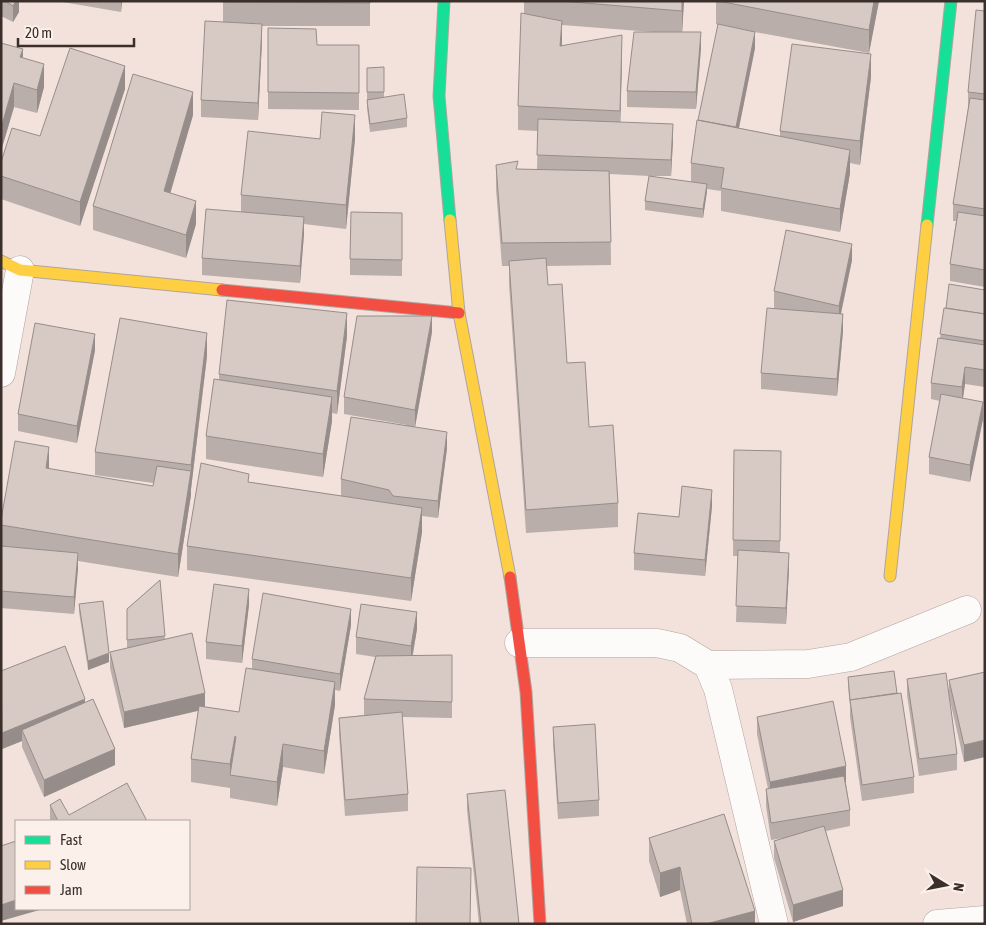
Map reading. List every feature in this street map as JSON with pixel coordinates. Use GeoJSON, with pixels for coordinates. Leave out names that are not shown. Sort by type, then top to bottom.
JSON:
{"type":"FeatureCollection","features":[{"type":"Feature","properties":{"kind":"street"},"geometry":{"type":"LineString","coordinates":[[444,1],[439,96],[459,313],[508,564],[526,692],[540,924]]}},
{"type":"Feature","properties":{"kind":"street"},"geometry":{"type":"LineString","coordinates":[[890,576],[951,1]]}},
{"type":"Feature","properties":{"kind":"street"},"geometry":{"type":"LineString","coordinates":[[1,373],[11,266],[459,313]]}},
{"type":"Feature","properties":{"kind":"street"},"geometry":{"type":"LineString","coordinates":[[519,643],[657,644],[680,648],[708,665],[808,664],[850,657],[967,610]]}},
{"type":"Feature","properties":{"kind":"street"},"geometry":{"type":"LineString","coordinates":[[708,665],[718,689],[774,924]]}},
{"type":"Feature","properties":{"kind":"street"},"geometry":{"type":"LineString","coordinates":[[937,924],[985,920]]}},
{"type":"Feature","properties":{"kind":"building"},"geometry":{"type":"Polygon","coordinates":[[[5,1],[16,1],[13,6],[5,1]]]}},
{"type":"Feature","properties":{"kind":"building"},"geometry":{"type":"Polygon","coordinates":[[[370,1],[370,3],[223,2],[370,1]]]}},
{"type":"Feature","properties":{"kind":"building"},"geometry":{"type":"Polygon","coordinates":[[[560,1],[682,1],[682,11],[560,1]]]}},
{"type":"Feature","properties":{"kind":"building"},"geometry":{"type":"Polygon","coordinates":[[[718,1],[874,1],[869,30],[718,1]]]}},
{"type":"Feature","properties":{"kind":"building"},"geometry":{"type":"Polygon","coordinates":[[[976,10],[985,11],[985,94],[968,92],[976,10]]]}},
{"type":"Feature","properties":{"kind":"building"},"geometry":{"type":"Polygon","coordinates":[[[521,13],[562,21],[560,46],[622,35],[620,111],[518,106],[521,13]]]}},
{"type":"Feature","properties":{"kind":"building"},"geometry":{"type":"Polygon","coordinates":[[[205,21],[262,24],[258,103],[201,100],[205,21]]]}},
{"type":"Feature","properties":{"kind":"building"},"geometry":{"type":"Polygon","coordinates":[[[718,24],[755,32],[736,127],[698,120],[718,24]]]}},
{"type":"Feature","properties":{"kind":"building"},"geometry":{"type":"Polygon","coordinates":[[[268,28],[316,29],[317,45],[359,45],[359,93],[268,92],[268,28]]]}},
{"type":"Feature","properties":{"kind":"building"},"geometry":{"type":"Polygon","coordinates":[[[634,32],[701,32],[696,92],[627,91],[634,32]]]}},
{"type":"Feature","properties":{"kind":"building"},"geometry":{"type":"Polygon","coordinates":[[[1,43],[23,49],[20,57],[44,64],[37,90],[14,83],[1,128],[1,43]]]}},
{"type":"Feature","properties":{"kind":"building"},"geometry":{"type":"Polygon","coordinates":[[[792,44],[871,54],[860,141],[780,131],[792,44]]]}},
{"type":"Feature","properties":{"kind":"building"},"geometry":{"type":"Polygon","coordinates":[[[70,48],[125,66],[80,202],[1,176],[1,162],[12,128],[40,136],[70,48]]]}},
{"type":"Feature","properties":{"kind":"building"},"geometry":{"type":"Polygon","coordinates":[[[384,67],[384,92],[367,92],[367,68],[384,67]]]}},
{"type":"Feature","properties":{"kind":"building"},"geometry":{"type":"Polygon","coordinates":[[[133,74],[193,92],[164,191],[196,201],[186,235],[93,206],[133,74]]]}},
{"type":"Feature","properties":{"kind":"building"},"geometry":{"type":"Polygon","coordinates":[[[404,94],[407,118],[370,124],[367,100],[404,94]]]}},
{"type":"Feature","properties":{"kind":"building"},"geometry":{"type":"Polygon","coordinates":[[[970,98],[985,100],[985,209],[953,204],[970,98]]]}},
{"type":"Feature","properties":{"kind":"building"},"geometry":{"type":"Polygon","coordinates":[[[322,112],[355,115],[346,205],[241,195],[248,131],[320,139],[322,112]]]}},
{"type":"Feature","properties":{"kind":"building"},"geometry":{"type":"Polygon","coordinates":[[[538,119],[673,124],[671,160],[537,155],[538,119]]]}},
{"type":"Feature","properties":{"kind":"building"},"geometry":{"type":"Polygon","coordinates":[[[697,120],[850,150],[840,209],[721,188],[724,168],[691,163],[697,120]]]}},
{"type":"Feature","properties":{"kind":"building"},"geometry":{"type":"Polygon","coordinates":[[[518,161],[516,169],[609,171],[611,242],[502,243],[496,165],[518,161]]]}},
{"type":"Feature","properties":{"kind":"building"},"geometry":{"type":"Polygon","coordinates":[[[649,176],[707,184],[703,209],[645,201],[649,176]]]}},
{"type":"Feature","properties":{"kind":"building"},"geometry":{"type":"Polygon","coordinates":[[[206,209],[304,217],[300,266],[202,258],[206,209]]]}},
{"type":"Feature","properties":{"kind":"building"},"geometry":{"type":"Polygon","coordinates":[[[351,212],[402,213],[402,260],[350,259],[351,212]]]}},
{"type":"Feature","properties":{"kind":"building"},"geometry":{"type":"Polygon","coordinates":[[[958,212],[985,216],[985,270],[950,264],[958,212]]]}},
{"type":"Feature","properties":{"kind":"building"},"geometry":{"type":"Polygon","coordinates":[[[786,230],[852,244],[839,306],[774,291],[786,230]]]}},
{"type":"Feature","properties":{"kind":"building"},"geometry":{"type":"Polygon","coordinates":[[[546,258],[548,285],[562,284],[567,363],[585,362],[589,427],[613,425],[618,503],[526,510],[509,261],[546,258]]]}},
{"type":"Feature","properties":{"kind":"building"},"geometry":{"type":"Polygon","coordinates":[[[949,284],[985,290],[985,314],[946,308],[949,284]]]}},
{"type":"Feature","properties":{"kind":"building"},"geometry":{"type":"Polygon","coordinates":[[[227,300],[347,313],[337,391],[219,374],[227,300]]]}},
{"type":"Feature","properties":{"kind":"building"},"geometry":{"type":"Polygon","coordinates":[[[767,308],[843,314],[837,379],[761,373],[767,308]]]}},
{"type":"Feature","properties":{"kind":"building"},"geometry":{"type":"Polygon","coordinates":[[[944,308],[985,314],[985,341],[940,334],[944,308]]]}},
{"type":"Feature","properties":{"kind":"building"},"geometry":{"type":"Polygon","coordinates":[[[357,316],[432,316],[415,410],[344,397],[357,316]]]}},
{"type":"Feature","properties":{"kind":"building"},"geometry":{"type":"Polygon","coordinates":[[[120,318],[207,333],[191,465],[95,452],[120,318]]]}},
{"type":"Feature","properties":{"kind":"building"},"geometry":{"type":"Polygon","coordinates":[[[35,323],[95,334],[77,426],[18,414],[35,323]]]}},
{"type":"Feature","properties":{"kind":"building"},"geometry":{"type":"Polygon","coordinates":[[[938,338],[985,345],[985,370],[965,367],[962,387],[931,383],[938,338]]]}},
{"type":"Feature","properties":{"kind":"building"},"geometry":{"type":"Polygon","coordinates":[[[214,379],[332,397],[323,454],[206,436],[214,379]]]}},
{"type":"Feature","properties":{"kind":"building"},"geometry":{"type":"Polygon","coordinates":[[[941,394],[983,402],[970,465],[929,457],[941,394]]]}},
{"type":"Feature","properties":{"kind":"building"},"geometry":{"type":"Polygon","coordinates":[[[351,417],[447,432],[438,501],[393,496],[389,490],[341,479],[351,417]]]}},
{"type":"Feature","properties":{"kind":"building"},"geometry":{"type":"Polygon","coordinates":[[[15,441],[49,447],[46,468],[153,486],[157,466],[191,471],[178,554],[1,525],[15,441]]]}},
{"type":"Feature","properties":{"kind":"building"},"geometry":{"type":"Polygon","coordinates":[[[734,450],[781,451],[780,541],[733,540],[734,450]]]}},
{"type":"Feature","properties":{"kind":"building"},"geometry":{"type":"Polygon","coordinates":[[[201,463],[249,474],[248,482],[422,508],[411,578],[187,546],[201,463]]]}},
{"type":"Feature","properties":{"kind":"building"},"geometry":{"type":"Polygon","coordinates":[[[682,486],[712,490],[705,560],[634,553],[638,513],[679,517],[682,486]]]}},
{"type":"Feature","properties":{"kind":"building"},"geometry":{"type":"Polygon","coordinates":[[[1,546],[78,553],[74,597],[1,591],[1,546]]]}},
{"type":"Feature","properties":{"kind":"building"},"geometry":{"type":"Polygon","coordinates":[[[738,550],[789,553],[786,608],[736,606],[738,550]]]}},
{"type":"Feature","properties":{"kind":"building"},"geometry":{"type":"Polygon","coordinates":[[[160,580],[165,636],[127,640],[127,609],[160,580]]]}},
{"type":"Feature","properties":{"kind":"building"},"geometry":{"type":"Polygon","coordinates":[[[214,584],[249,589],[242,646],[206,642],[214,584]]]}},
{"type":"Feature","properties":{"kind":"building"},"geometry":{"type":"Polygon","coordinates":[[[263,593],[351,609],[340,674],[252,659],[263,593]]]}},
{"type":"Feature","properties":{"kind":"building"},"geometry":{"type":"Polygon","coordinates":[[[103,601],[109,653],[88,661],[79,604],[103,601]]]}},
{"type":"Feature","properties":{"kind":"building"},"geometry":{"type":"Polygon","coordinates":[[[361,604],[417,612],[411,646],[356,637],[361,604]]]}},
{"type":"Feature","properties":{"kind":"building"},"geometry":{"type":"Polygon","coordinates":[[[192,633],[205,693],[124,712],[110,652],[192,633]]]}},
{"type":"Feature","properties":{"kind":"building"},"geometry":{"type":"Polygon","coordinates":[[[65,646],[85,699],[2,733],[1,671],[65,646]]]}},
{"type":"Feature","properties":{"kind":"building"},"geometry":{"type":"Polygon","coordinates":[[[452,655],[452,702],[364,699],[376,656],[452,655]]]}},
{"type":"Feature","properties":{"kind":"building"},"geometry":{"type":"Polygon","coordinates":[[[246,668],[335,682],[324,751],[283,744],[277,782],[230,775],[235,736],[230,764],[191,759],[199,706],[239,712],[246,668]]]}},
{"type":"Feature","properties":{"kind":"building"},"geometry":{"type":"Polygon","coordinates":[[[894,671],[897,693],[850,700],[848,677],[894,671]]]}},
{"type":"Feature","properties":{"kind":"building"},"geometry":{"type":"Polygon","coordinates":[[[985,672],[985,740],[964,745],[949,680],[985,672]]]}},
{"type":"Feature","properties":{"kind":"building"},"geometry":{"type":"Polygon","coordinates":[[[946,673],[957,754],[919,759],[907,679],[946,673]]]}},
{"type":"Feature","properties":{"kind":"building"},"geometry":{"type":"Polygon","coordinates":[[[901,693],[914,777],[862,785],[850,700],[901,693]]]}},
{"type":"Feature","properties":{"kind":"building"},"geometry":{"type":"Polygon","coordinates":[[[93,699],[115,749],[44,780],[22,730],[93,699]]]}},
{"type":"Feature","properties":{"kind":"building"},"geometry":{"type":"Polygon","coordinates":[[[833,701],[846,766],[770,782],[757,717],[833,701]]]}},
{"type":"Feature","properties":{"kind":"building"},"geometry":{"type":"Polygon","coordinates":[[[402,712],[408,794],[345,800],[339,718],[402,712]]]}},
{"type":"Feature","properties":{"kind":"building"},"geometry":{"type":"Polygon","coordinates":[[[595,724],[599,800],[558,803],[553,727],[595,724]]]}},
{"type":"Feature","properties":{"kind":"building"},"geometry":{"type":"Polygon","coordinates":[[[844,776],[850,810],[771,823],[766,789],[844,776]]]}},
{"type":"Feature","properties":{"kind":"building"},"geometry":{"type":"Polygon","coordinates":[[[127,783],[146,820],[58,820],[50,805],[60,799],[69,815],[127,783]]]}},
{"type":"Feature","properties":{"kind":"building"},"geometry":{"type":"Polygon","coordinates":[[[505,790],[519,924],[481,924],[467,794],[505,790]]]}},
{"type":"Feature","properties":{"kind":"building"},"geometry":{"type":"Polygon","coordinates":[[[724,814],[755,911],[706,924],[692,924],[680,867],[660,873],[649,838],[724,814]]]}},
{"type":"Feature","properties":{"kind":"building"},"geometry":{"type":"Polygon","coordinates":[[[824,826],[843,890],[793,905],[774,841],[824,826]]]}},
{"type":"Feature","properties":{"kind":"building"},"geometry":{"type":"Polygon","coordinates":[[[15,841],[15,900],[1,905],[1,846],[15,841]]]}},
{"type":"Feature","properties":{"kind":"building"},"geometry":{"type":"Polygon","coordinates":[[[417,867],[471,868],[470,924],[416,924],[417,867]]]}},
{"type":"Feature","properties":{"kind":"traffic: fast"},"geometry":{"type":"LineString","coordinates":[[444,1],[439,96],[450,220]]}},
{"type":"Feature","properties":{"kind":"traffic: fast"},"geometry":{"type":"LineString","coordinates":[[927,225],[951,1]]}},
{"type":"Feature","properties":{"kind":"traffic: slow"},"geometry":{"type":"LineString","coordinates":[[450,220],[459,313],[510,577]]}},
{"type":"Feature","properties":{"kind":"traffic: slow"},"geometry":{"type":"LineString","coordinates":[[890,576],[927,225]]}},
{"type":"Feature","properties":{"kind":"traffic: slow"},"geometry":{"type":"LineString","coordinates":[[1,261],[20,270],[222,290]]}},
{"type":"Feature","properties":{"kind":"traffic: jam"},"geometry":{"type":"LineString","coordinates":[[222,290],[459,313]]}},
{"type":"Feature","properties":{"kind":"traffic: jam"},"geometry":{"type":"LineString","coordinates":[[510,577],[526,692],[540,924]]}}]}
